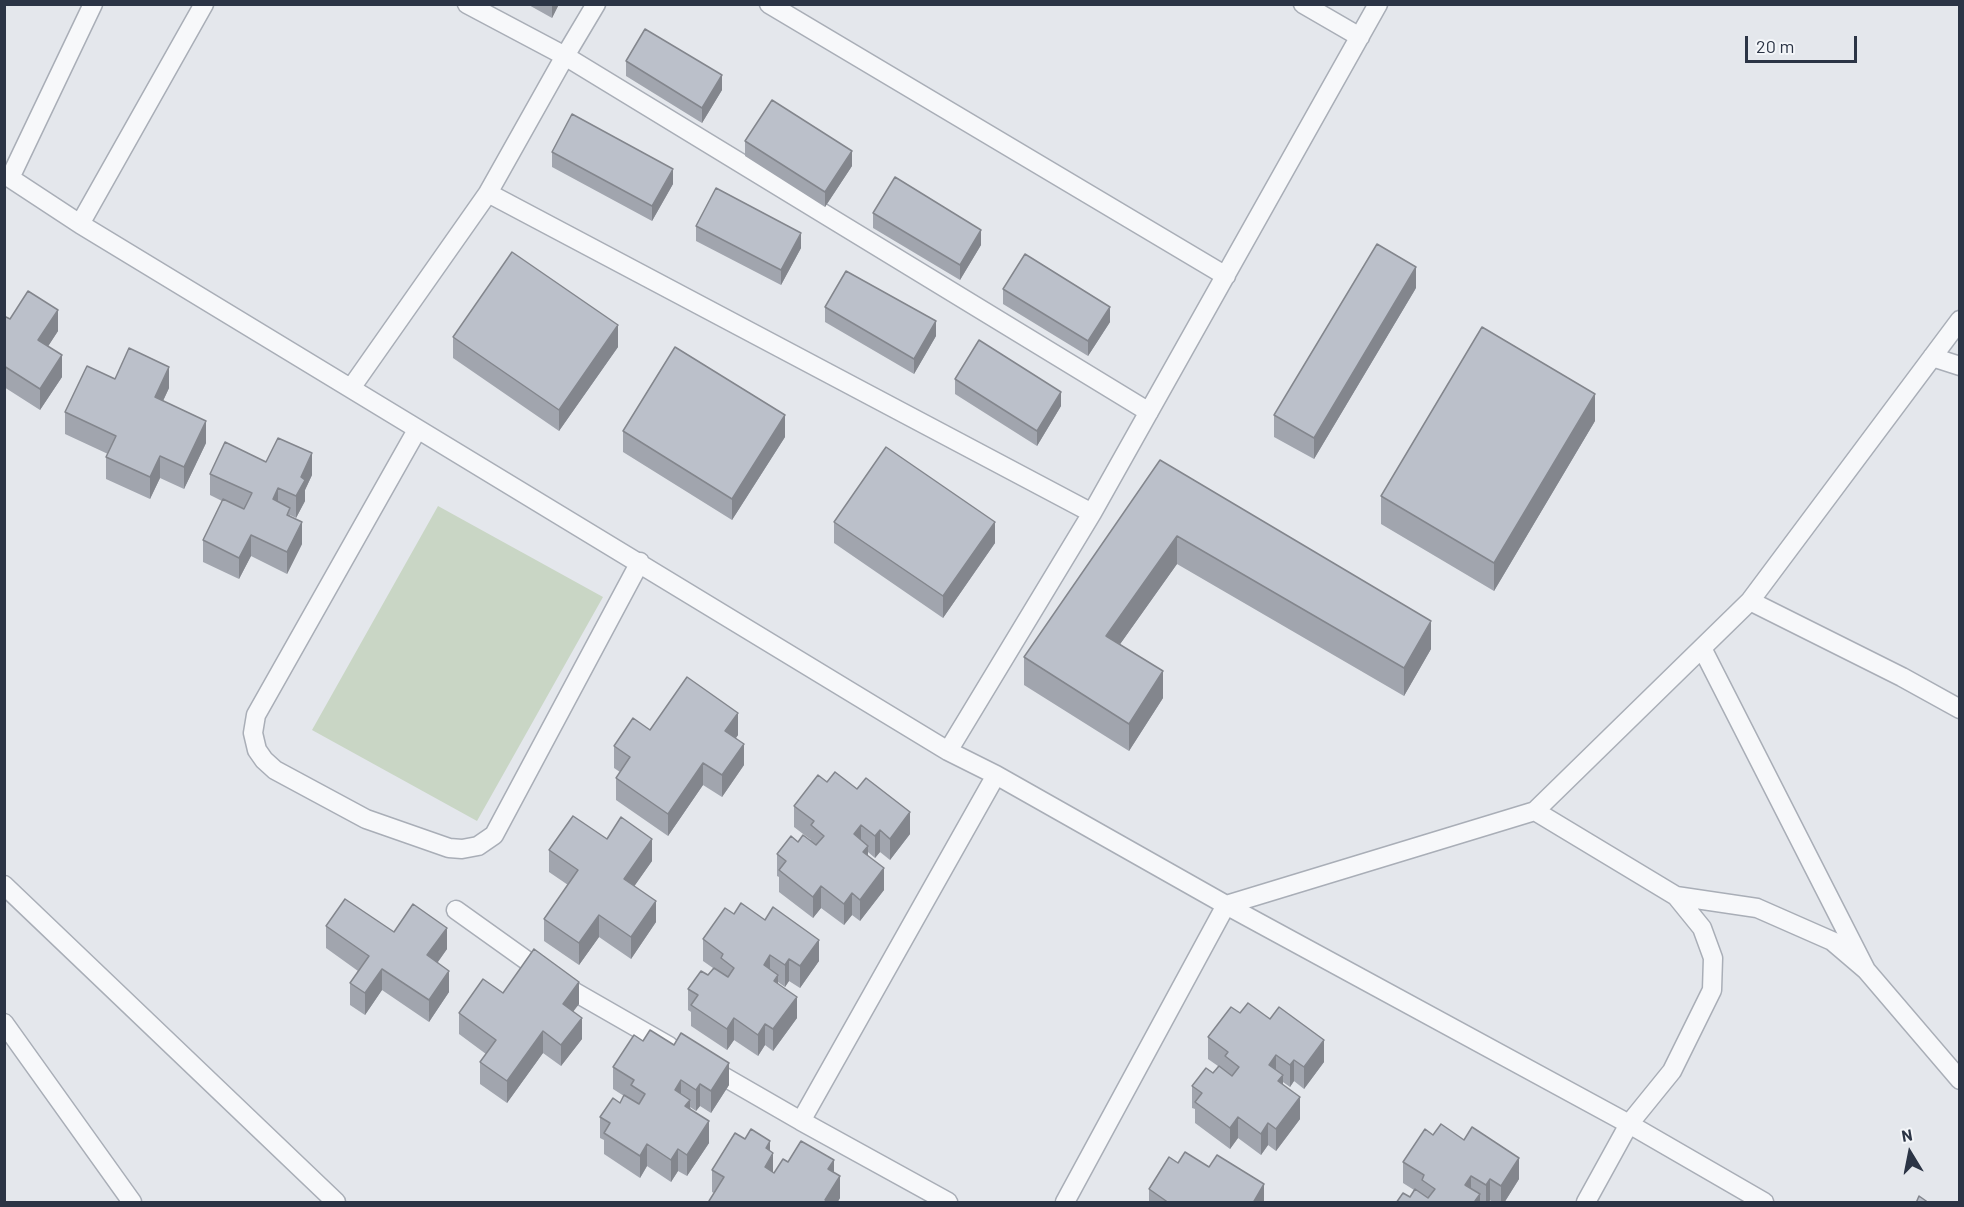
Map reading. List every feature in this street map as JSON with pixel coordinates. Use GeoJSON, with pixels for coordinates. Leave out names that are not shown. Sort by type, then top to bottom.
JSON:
{"type":"FeatureCollection","features":[{"type":"Feature","properties":{"kind":"lane"},"geometry":{"type":"LineString","coordinates":[[93,4],[7,176],[80,224],[417,430],[640,562],[948,751],[996,775],[1226,905],[1629,1124],[1764,1203]]}},
{"type":"Feature","properties":{"kind":"lane"},"geometry":{"type":"LineString","coordinates":[[80,224],[204,4]]}},
{"type":"Feature","properties":{"kind":"lane"},"geometry":{"type":"LineString","coordinates":[[466,4],[565,56],[1149,412]]}},
{"type":"Feature","properties":{"kind":"lane"},"geometry":{"type":"LineString","coordinates":[[351,388],[488,193],[596,4]]}},
{"type":"Feature","properties":{"kind":"lane"},"geometry":{"type":"LineString","coordinates":[[770,4],[1226,276]]}},
{"type":"Feature","properties":{"kind":"lane"},"geometry":{"type":"LineString","coordinates":[[1303,4],[1360,37]]}},
{"type":"Feature","properties":{"kind":"lane"},"geometry":{"type":"LineString","coordinates":[[948,751],[1092,513],[1378,4]]}},
{"type":"Feature","properties":{"kind":"lane"},"geometry":{"type":"LineString","coordinates":[[488,193],[1092,513]]}},
{"type":"Feature","properties":{"kind":"lane"},"geometry":{"type":"LineString","coordinates":[[1065,1203],[1226,905],[1535,811],[1750,601],[1959,320]]}},
{"type":"Feature","properties":{"kind":"lane"},"geometry":{"type":"LineString","coordinates":[[1932,357],[1959,366]]}},
{"type":"Feature","properties":{"kind":"lane"},"geometry":{"type":"LineString","coordinates":[[417,430],[256,715],[253,733],[257,750],[275,770],[366,819],[449,848],[462,849],[478,846],[494,835],[640,562]]}},
{"type":"Feature","properties":{"kind":"lane"},"geometry":{"type":"LineString","coordinates":[[1750,601],[1902,677],[1959,710]]}},
{"type":"Feature","properties":{"kind":"lane"},"geometry":{"type":"LineString","coordinates":[[1702,648],[1866,970]]}},
{"type":"Feature","properties":{"kind":"lane"},"geometry":{"type":"LineString","coordinates":[[801,1121],[996,775]]}},
{"type":"Feature","properties":{"kind":"lane"},"geometry":{"type":"LineString","coordinates":[[1535,811],[1676,896],[1702,928],[1713,958],[1712,990],[1672,1071],[1629,1124],[1586,1203]]}},
{"type":"Feature","properties":{"kind":"lane"},"geometry":{"type":"LineString","coordinates":[[4,885],[336,1203]]}},
{"type":"Feature","properties":{"kind":"lane"},"geometry":{"type":"LineString","coordinates":[[1676,896],[1757,908],[1832,941],[1866,970],[1959,1080]]}},
{"type":"Feature","properties":{"kind":"lane"},"geometry":{"type":"LineString","coordinates":[[456,910],[554,980],[948,1203]]}},
{"type":"Feature","properties":{"kind":"lane"},"geometry":{"type":"LineString","coordinates":[[4,1023],[132,1203]]}},
{"type":"Feature","properties":{"kind":"green space"},"geometry":{"type":"Polygon","coordinates":[[[438,506],[603,597],[477,821],[312,730],[438,506]]]}},
{"type":"Feature","properties":{"kind":"building"},"geometry":{"type":"Polygon","coordinates":[[[645,29],[722,75],[702,108],[626,61],[645,29]]]}},
{"type":"Feature","properties":{"kind":"building"},"geometry":{"type":"Polygon","coordinates":[[[772,100],[852,151],[825,192],[745,141],[772,100]]]}},
{"type":"Feature","properties":{"kind":"building"},"geometry":{"type":"Polygon","coordinates":[[[572,114],[673,169],[652,206],[552,152],[572,114]]]}},
{"type":"Feature","properties":{"kind":"building"},"geometry":{"type":"Polygon","coordinates":[[[895,177],[981,230],[960,265],[873,213],[895,177]]]}},
{"type":"Feature","properties":{"kind":"building"},"geometry":{"type":"Polygon","coordinates":[[[716,188],[801,233],[781,270],[696,226],[716,188]]]}},
{"type":"Feature","properties":{"kind":"building"},"geometry":{"type":"Polygon","coordinates":[[[1377,244],[1416,267],[1314,438],[1274,415],[1377,244]]]}},
{"type":"Feature","properties":{"kind":"building"},"geometry":{"type":"Polygon","coordinates":[[[512,252],[618,325],[559,410],[453,337],[512,252]]]}},
{"type":"Feature","properties":{"kind":"building"},"geometry":{"type":"Polygon","coordinates":[[[1025,254],[1110,307],[1088,341],[1003,289],[1025,254]]]}},
{"type":"Feature","properties":{"kind":"building"},"geometry":{"type":"Polygon","coordinates":[[[846,271],[936,321],[914,359],[825,307],[846,271]]]}},
{"type":"Feature","properties":{"kind":"building"},"geometry":{"type":"Polygon","coordinates":[[[28,291],[58,310],[38,340],[62,355],[40,389],[4,366],[4,316],[10,319],[28,291]]]}},
{"type":"Feature","properties":{"kind":"building"},"geometry":{"type":"Polygon","coordinates":[[[1482,327],[1595,394],[1494,563],[1381,496],[1482,327]]]}},
{"type":"Feature","properties":{"kind":"building"},"geometry":{"type":"Polygon","coordinates":[[[979,340],[1061,392],[1037,431],[955,379],[979,340]]]}},
{"type":"Feature","properties":{"kind":"building"},"geometry":{"type":"Polygon","coordinates":[[[675,347],[785,415],[732,499],[623,431],[675,347]]]}},
{"type":"Feature","properties":{"kind":"building"},"geometry":{"type":"Polygon","coordinates":[[[129,348],[169,367],[155,397],[206,421],[184,467],[160,456],[150,477],[106,457],[116,436],[65,412],[87,366],[115,379],[129,348]]]}},
{"type":"Feature","properties":{"kind":"building"},"geometry":{"type":"Polygon","coordinates":[[[278,438],[312,453],[301,477],[305,480],[296,496],[278,488],[273,499],[290,508],[287,515],[302,522],[287,552],[251,535],[239,558],[203,540],[223,499],[244,509],[252,493],[210,474],[225,442],[266,462],[278,438]]]}},
{"type":"Feature","properties":{"kind":"building"},"geometry":{"type":"Polygon","coordinates":[[[886,447],[995,522],[943,596],[834,522],[886,447]]]}},
{"type":"Feature","properties":{"kind":"building"},"geometry":{"type":"Polygon","coordinates":[[[1160,460],[1431,621],[1404,668],[1177,536],[1106,636],[1163,671],[1129,724],[1024,657],[1160,460]]]}},
{"type":"Feature","properties":{"kind":"building"},"geometry":{"type":"Polygon","coordinates":[[[687,677],[738,713],[725,731],[744,744],[722,775],[703,763],[668,814],[616,778],[630,757],[614,746],[633,718],[650,730],[687,677]]]}},
{"type":"Feature","properties":{"kind":"building"},"geometry":{"type":"Polygon","coordinates":[[[835,772],[857,789],[866,778],[910,812],[890,839],[880,830],[875,836],[861,825],[854,834],[868,846],[863,852],[884,868],[860,900],[852,893],[844,904],[821,886],[813,897],[779,870],[786,861],[777,854],[791,836],[798,842],[803,835],[816,845],[824,836],[811,825],[814,821],[794,806],[818,775],[827,782],[835,772]]]}},
{"type":"Feature","properties":{"kind":"building"},"geometry":{"type":"Polygon","coordinates":[[[573,816],[607,839],[621,817],[652,839],[624,879],[656,901],[631,937],[599,915],[579,943],[544,919],[578,870],[549,850],[573,816]]]}},
{"type":"Feature","properties":{"kind":"building"},"geometry":{"type":"Polygon","coordinates":[[[345,899],[394,932],[413,904],[447,928],[427,955],[449,971],[429,1000],[382,969],[365,993],[350,983],[369,956],[326,926],[345,899]]]}},
{"type":"Feature","properties":{"kind":"building"},"geometry":{"type":"Polygon","coordinates":[[[741,903],[765,920],[773,907],[819,940],[800,966],[789,959],[785,965],[770,955],[764,965],[778,975],[774,981],[797,997],[773,1029],[765,1024],[758,1035],[734,1018],[727,1029],[691,1005],[698,995],[688,989],[701,971],[708,975],[714,968],[728,977],[734,968],[721,958],[723,954],[703,939],[725,908],[734,914],[741,903]]]}},
{"type":"Feature","properties":{"kind":"building"},"geometry":{"type":"Polygon","coordinates":[[[534,949],[579,982],[563,1004],[582,1018],[561,1045],[543,1031],[507,1081],[480,1062],[496,1040],[459,1013],[483,979],[503,993],[534,949]]]}},
{"type":"Feature","properties":{"kind":"building"},"geometry":{"type":"Polygon","coordinates":[[[1248,1003],[1270,1019],[1279,1007],[1324,1040],[1304,1067],[1294,1060],[1290,1065],[1276,1055],[1269,1065],[1283,1075],[1278,1081],[1300,1097],[1276,1129],[1268,1123],[1261,1134],[1238,1117],[1230,1128],[1195,1102],[1202,1093],[1192,1086],[1206,1068],[1213,1073],[1219,1066],[1232,1076],[1239,1067],[1225,1056],[1228,1052],[1208,1037],[1231,1007],[1240,1013],[1248,1003]]]}},
{"type":"Feature","properties":{"kind":"building"},"geometry":{"type":"Polygon","coordinates":[[[650,1030],[674,1045],[681,1033],[729,1063],[711,1091],[700,1084],[696,1090],[681,1080],[675,1090],[690,1100],[685,1106],[709,1121],[687,1155],[678,1149],[671,1160],[647,1144],[640,1156],[604,1133],[610,1123],[600,1117],[613,1098],[620,1103],[624,1095],[639,1104],[645,1094],[631,1085],[634,1080],[613,1067],[634,1035],[643,1041],[650,1030]]]}},
{"type":"Feature","properties":{"kind":"building"},"geometry":{"type":"Polygon","coordinates":[[[1441,1124],[1464,1140],[1472,1127],[1519,1158],[1501,1186],[1490,1179],[1486,1185],[1471,1176],[1465,1185],[1480,1194],[1475,1201],[1478,1203],[1396,1203],[1403,1193],[1410,1197],[1415,1189],[1428,1198],[1435,1189],[1422,1180],[1424,1175],[1403,1162],[1425,1129],[1433,1135],[1441,1124]]]}},
{"type":"Feature","properties":{"kind":"building"},"geometry":{"type":"Polygon","coordinates":[[[751,1129],[770,1141],[766,1148],[773,1153],[765,1167],[774,1173],[783,1159],[788,1162],[801,1141],[834,1160],[828,1169],[840,1176],[825,1200],[829,1203],[711,1203],[709,1201],[724,1177],[712,1170],[735,1133],[745,1139],[751,1129]]]}},
{"type":"Feature","properties":{"kind":"building"},"geometry":{"type":"Polygon","coordinates":[[[1185,1152],[1209,1167],[1217,1155],[1264,1184],[1253,1203],[1169,1203],[1149,1189],[1169,1157],[1178,1163],[1185,1152]]]}},
{"type":"Feature","properties":{"kind":"building"},"geometry":{"type":"Polygon","coordinates":[[[1919,1196],[1929,1203],[1916,1203],[1919,1196]]]}}]}
